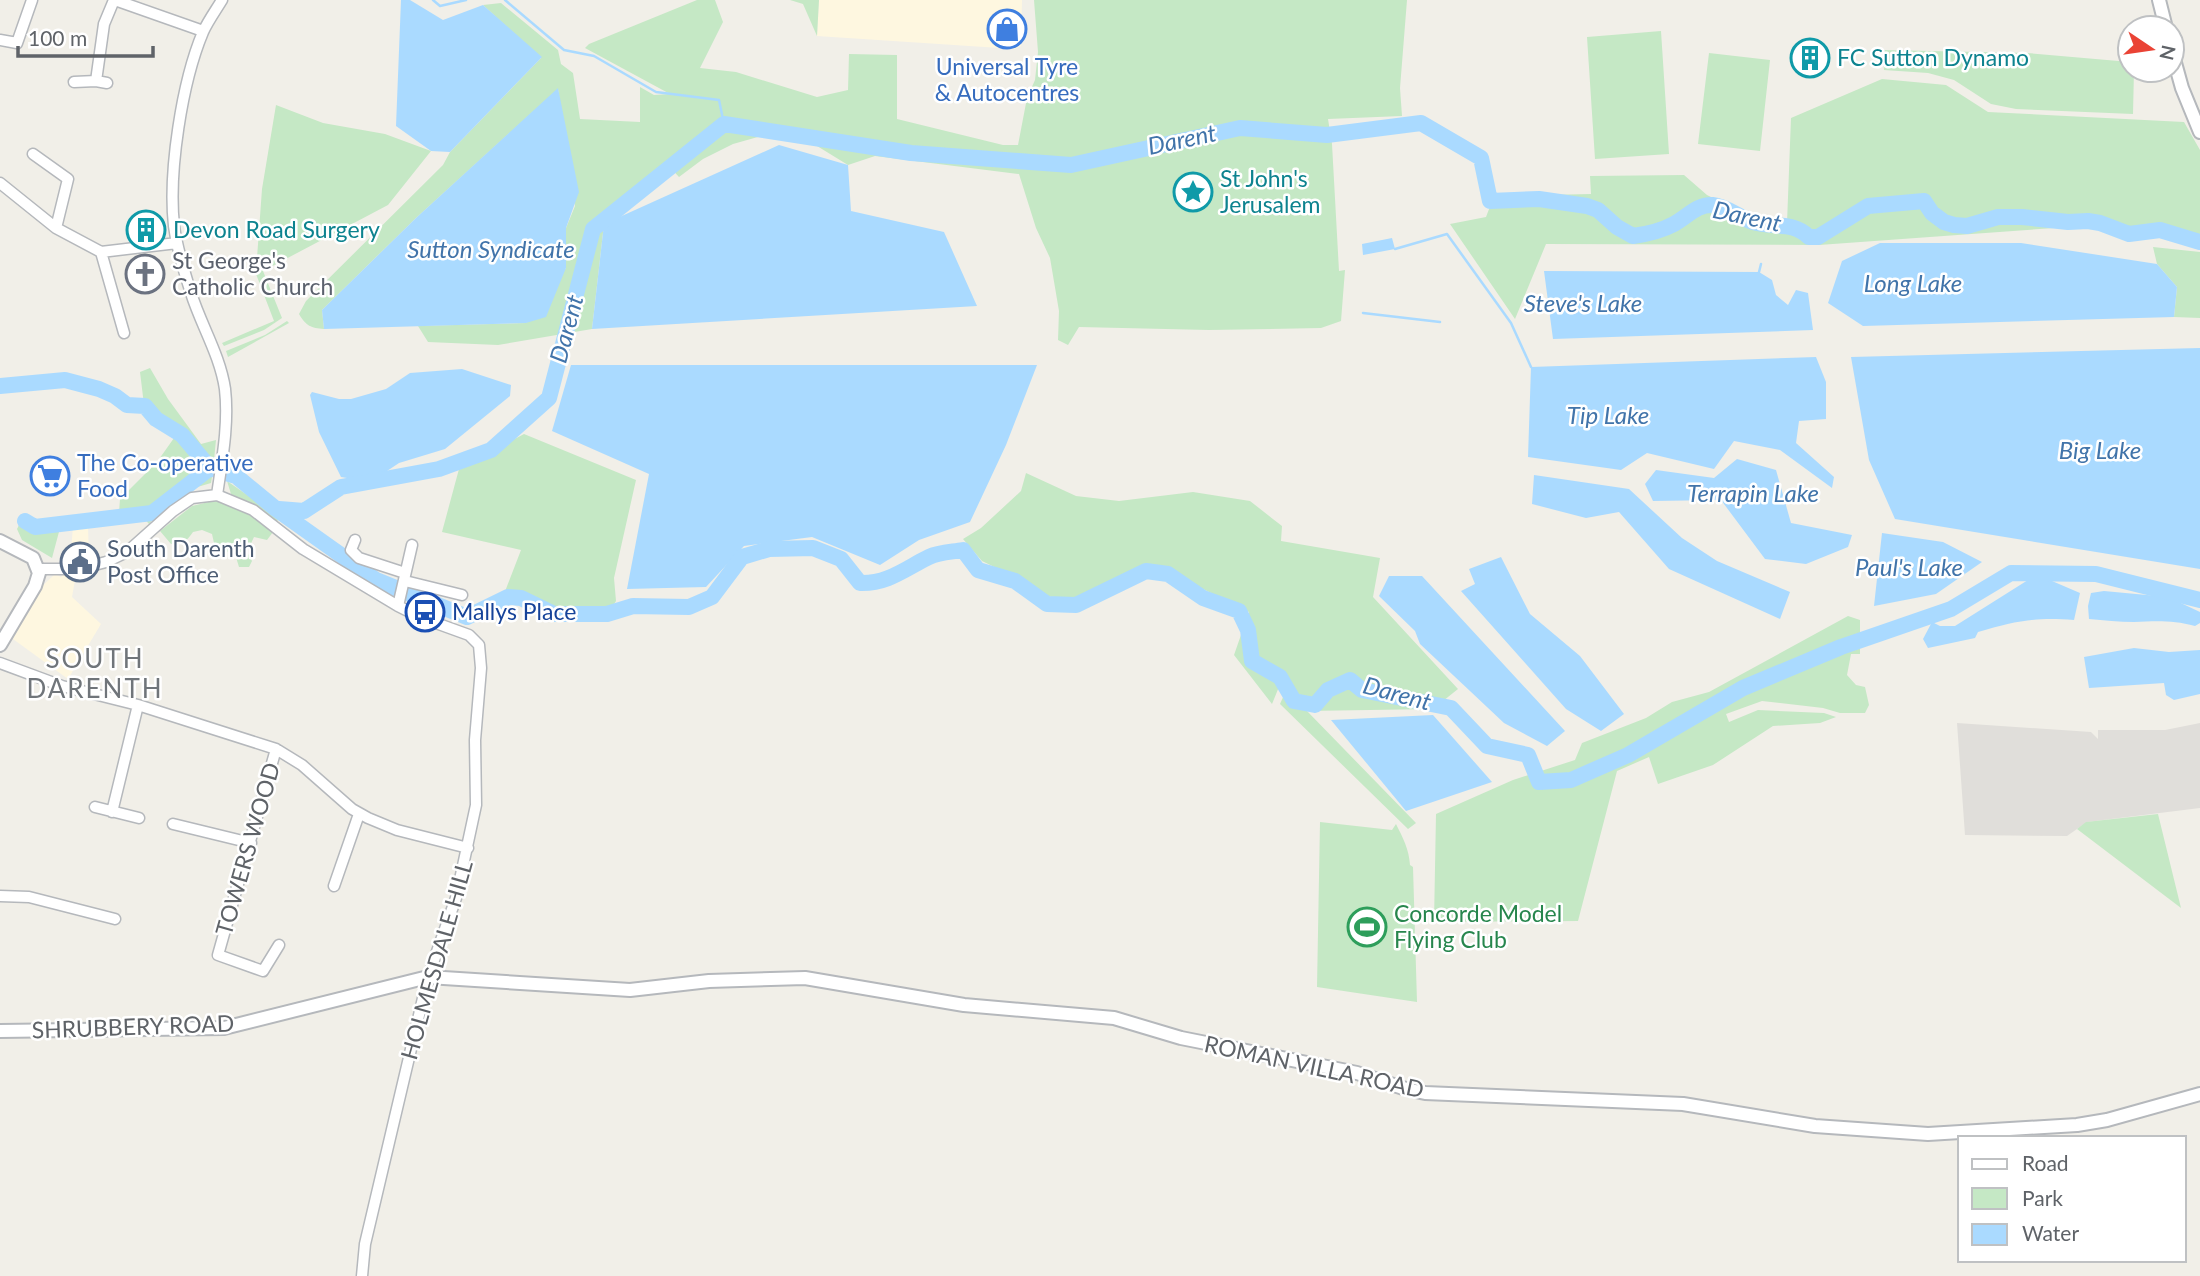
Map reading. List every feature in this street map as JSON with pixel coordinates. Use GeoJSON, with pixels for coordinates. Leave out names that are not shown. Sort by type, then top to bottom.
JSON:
{"type":"FeatureCollection","features":[{"type":"Feature","properties":{"kind":"street"},"geometry":{"type":"LineString","coordinates":[[0,40],[17,44],[32,0]]}},
{"type":"Feature","properties":{"kind":"street"},"geometry":{"type":"LineString","coordinates":[[96,80],[104,24],[114,0],[203,31]]}},
{"type":"Feature","properties":{"kind":"street"},"geometry":{"type":"LineString","coordinates":[[218,491],[226,420],[224,386],[215,353],[192,297],[177,243],[173,190],[186,88],[203,31],[222,0]]}},
{"type":"Feature","properties":{"kind":"street"},"geometry":{"type":"LineString","coordinates":[[74,82],[96,80],[107,83]]}},
{"type":"Feature","properties":{"kind":"street"},"geometry":{"type":"LineString","coordinates":[[2181,84],[2200,132]]}},
{"type":"Feature","properties":{"kind":"street"},"geometry":{"type":"LineString","coordinates":[[33,154],[68,178],[56,228]]}},
{"type":"Feature","properties":{"kind":"street"},"geometry":{"type":"LineString","coordinates":[[0,183],[56,228],[101,252],[177,243]]}},
{"type":"Feature","properties":{"kind":"street"},"geometry":{"type":"LineString","coordinates":[[101,252],[119,329]]}},
{"type":"Feature","properties":{"kind":"street"},"geometry":{"type":"LineString","coordinates":[[38,569],[79,569],[106,562],[127,552],[173,511],[192,498],[218,491],[253,510],[303,549],[399,603],[412,545]]}},
{"type":"Feature","properties":{"kind":"street"},"geometry":{"type":"LineString","coordinates":[[0,541],[34,560],[39,575],[0,645]]}},
{"type":"Feature","properties":{"kind":"street"},"geometry":{"type":"LineString","coordinates":[[355,541],[351,550],[359,558],[405,580],[462,595]]}},
{"type":"Feature","properties":{"kind":"street","name":"HOLMESDALE HILL"},"geometry":{"type":"LineString","coordinates":[[362,1276],[365,1244],[428,977],[456,898],[476,805],[475,740],[481,656],[476,641],[469,635],[422,618],[399,603]]}},
{"type":"Feature","properties":{"kind":"street"},"geometry":{"type":"LineString","coordinates":[[0,663],[62,686],[138,705],[276,749],[298,762],[359,814],[397,830],[468,848]]}},
{"type":"Feature","properties":{"kind":"street"},"geometry":{"type":"LineString","coordinates":[[113,812],[138,705]]}},
{"type":"Feature","properties":{"kind":"street","name":"TOWERS WOOD"},"geometry":{"type":"LineString","coordinates":[[276,749],[218,954],[263,971],[279,945]]}},
{"type":"Feature","properties":{"kind":"street"},"geometry":{"type":"LineString","coordinates":[[95,807],[139,818]]}},
{"type":"Feature","properties":{"kind":"street"},"geometry":{"type":"LineString","coordinates":[[334,886],[359,814]]}},
{"type":"Feature","properties":{"kind":"street"},"geometry":{"type":"LineString","coordinates":[[173,824],[251,842]]}},
{"type":"Feature","properties":{"kind":"street"},"geometry":{"type":"LineString","coordinates":[[0,896],[29,897],[115,919]]}},
{"type":"Feature","properties":{"kind":"street","name":"SHRUBBERY ROAD"},"geometry":{"type":"LineString","coordinates":[[0,1031],[223,1028],[428,977]]}},
{"type":"Feature","properties":{"kind":"street","name":"ROMAN VILLA ROAD"},"geometry":{"type":"LineString","coordinates":[[428,977],[630,990],[709,981],[805,978],[964,1005],[1114,1018],[1181,1038],[1357,1073],[1425,1093],[1683,1104],[1815,1126],[1928,1134],[2077,1125],[2107,1120],[2200,1094]]}},
{"type":"Feature","properties":{"kind":"shaded area"},"geometry":{"type":"Polygon","coordinates":[[[819,0],[1022,0],[1021,46],[1015,49],[817,36],[819,0]]]}},
{"type":"Feature","properties":{"kind":"shaded area"},"geometry":{"type":"Polygon","coordinates":[[[88,525],[89,562],[70,564],[73,526],[88,525]]]}},
{"type":"Feature","properties":{"kind":"shaded area"},"geometry":{"type":"Polygon","coordinates":[[[65,573],[76,574],[72,597],[101,624],[68,679],[13,639],[29,602],[37,591],[55,574],[61,577],[65,573]]]}},
{"type":"Feature","properties":{"kind":"shaded area"},"geometry":{"type":"Polygon","coordinates":[[[1957,723],[2091,732],[2098,739],[2098,730],[2165,730],[2200,723],[2200,808],[2087,822],[2067,836],[1965,835],[1957,723]]]}},
{"type":"Feature","properties":{"kind":"green space"},"geometry":{"type":"Polygon","coordinates":[[[697,0],[715,0],[723,22],[700,68],[736,72],[817,97],[848,90],[849,54],[897,55],[897,119],[1003,145],[1018,145],[1027,98],[1035,80],[1038,52],[1034,0],[1407,0],[1400,88],[1402,116],[1328,119],[1332,144],[1339,271],[1345,270],[1341,321],[1321,328],[1209,330],[1079,327],[1068,345],[1058,340],[1059,311],[1050,258],[1036,228],[1019,174],[875,156],[848,165],[804,138],[765,135],[733,144],[703,159],[679,177],[666,163],[595,218],[604,224],[592,329],[498,345],[428,342],[418,326],[526,323],[566,268],[566,228],[575,206],[558,89],[416,218],[322,310],[324,329],[312,327],[304,321],[299,314],[306,301],[443,165],[450,152],[541,58],[483,5],[501,3],[558,50],[561,64],[573,73],[580,119],[640,122],[640,87],[654,95],[670,94],[585,48],[589,44],[697,0]]]}},
{"type":"Feature","properties":{"kind":"green space"},"geometry":{"type":"Polygon","coordinates":[[[790,0],[819,0],[817,36],[803,4],[790,0]]]}},
{"type":"Feature","properties":{"kind":"green space"},"geometry":{"type":"Polygon","coordinates":[[[1661,31],[1669,154],[1595,159],[1587,37],[1661,31]]]}},
{"type":"Feature","properties":{"kind":"green space"},"geometry":{"type":"Polygon","coordinates":[[[1882,50],[2027,53],[2116,61],[2116,84],[2134,84],[2133,114],[2016,109],[1991,104],[1954,80],[1928,73],[1884,70],[1882,50]]]}},
{"type":"Feature","properties":{"kind":"green space"},"geometry":{"type":"Polygon","coordinates":[[[1709,53],[1770,60],[1760,151],[1698,144],[1709,53]]]}},
{"type":"Feature","properties":{"kind":"green space"},"geometry":{"type":"Polygon","coordinates":[[[1882,79],[1946,85],[1988,112],[2184,122],[2200,150],[2200,238],[2160,227],[2129,231],[2090,218],[2037,217],[2054,228],[1819,245],[1546,244],[1515,319],[1450,224],[1486,217],[1494,196],[1591,194],[1590,176],[1684,175],[1707,195],[1755,219],[1787,223],[1791,118],[1882,79]]]}},
{"type":"Feature","properties":{"kind":"green space"},"geometry":{"type":"Polygon","coordinates":[[[276,105],[323,123],[385,134],[431,151],[388,205],[263,271],[282,318],[264,330],[224,346],[222,343],[274,321],[251,261],[257,258],[262,189],[276,105]]]}},
{"type":"Feature","properties":{"kind":"green space"},"geometry":{"type":"Polygon","coordinates":[[[2153,247],[2200,252],[2200,318],[2174,317],[2177,287],[2157,264],[2153,247]]]}},
{"type":"Feature","properties":{"kind":"green space"},"geometry":{"type":"Polygon","coordinates":[[[287,321],[289,323],[228,357],[226,351],[265,335],[287,321]]]}},
{"type":"Feature","properties":{"kind":"green space"},"geometry":{"type":"Polygon","coordinates":[[[150,368],[168,399],[201,444],[216,440],[214,460],[207,460],[196,471],[197,475],[212,477],[211,483],[194,488],[156,515],[149,524],[140,514],[119,513],[120,499],[157,462],[174,438],[145,413],[140,372],[150,368]]]}},
{"type":"Feature","properties":{"kind":"green space"},"geometry":{"type":"Polygon","coordinates":[[[524,434],[636,480],[614,578],[616,601],[611,609],[556,611],[528,598],[504,594],[521,550],[442,532],[459,469],[524,434]]]}},
{"type":"Feature","properties":{"kind":"green space"},"geometry":{"type":"Polygon","coordinates":[[[1026,473],[1076,496],[1119,501],[1193,492],[1250,501],[1282,526],[1281,541],[1380,558],[1373,597],[1458,689],[1433,709],[1307,711],[1416,823],[1408,829],[1280,704],[1288,686],[1283,677],[1272,704],[1234,655],[1249,612],[1165,570],[1134,571],[1073,601],[1046,596],[982,561],[963,539],[981,528],[1021,491],[1026,473]]]}},
{"type":"Feature","properties":{"kind":"green space"},"geometry":{"type":"Polygon","coordinates":[[[227,481],[279,517],[277,522],[231,494],[227,481]]]}},
{"type":"Feature","properties":{"kind":"green space"},"geometry":{"type":"Polygon","coordinates":[[[213,501],[238,508],[273,532],[267,540],[254,537],[247,552],[252,561],[249,567],[239,567],[235,554],[222,550],[216,552],[212,534],[202,530],[193,532],[184,542],[171,544],[160,531],[192,506],[213,501]]]}},
{"type":"Feature","properties":{"kind":"green space"},"geometry":{"type":"Polygon","coordinates":[[[20,523],[37,531],[60,528],[52,558],[22,540],[17,529],[20,523]]]}},
{"type":"Feature","properties":{"kind":"green space"},"geometry":{"type":"Polygon","coordinates":[[[1848,616],[1860,620],[1860,654],[1851,654],[1847,675],[1856,685],[1865,687],[1869,705],[1865,713],[1840,713],[1823,708],[1762,701],[1726,714],[1729,722],[1758,710],[1824,713],[1836,717],[1820,723],[1773,726],[1713,765],[1658,784],[1649,757],[1617,771],[1578,921],[1434,922],[1436,814],[1513,780],[1575,760],[1582,743],[1646,718],[1672,702],[1709,692],[1848,616]]]}},
{"type":"Feature","properties":{"kind":"green space"},"geometry":{"type":"Polygon","coordinates":[[[2158,814],[2181,908],[2077,829],[2086,822],[2158,814]]]}},
{"type":"Feature","properties":{"kind":"green space","name":"Concorde Model Flying Club"},"geometry":{"type":"Polygon","coordinates":[[[1320,822],[1392,830],[1396,824],[1413,867],[1417,1002],[1317,987],[1320,822]]]}},
{"type":"Feature","properties":{"kind":"water"},"geometry":{"type":"Polygon","coordinates":[[[401,0],[410,0],[443,20],[483,5],[542,57],[450,152],[431,151],[396,126],[401,0]]]}},
{"type":"Feature","properties":{"kind":"water","name":"Sutton Syndicate"},"geometry":{"type":"Polygon","coordinates":[[[558,88],[579,192],[566,228],[566,268],[546,317],[526,323],[324,329],[322,310],[416,218],[558,88]]]}},
{"type":"Feature","properties":{"kind":"water"},"geometry":{"type":"Polygon","coordinates":[[[779,145],[848,165],[851,211],[944,232],[977,306],[592,329],[604,224],[779,145]]]}},
{"type":"Feature","properties":{"kind":"water"},"geometry":{"type":"Polygon","coordinates":[[[1392,238],[1395,249],[1363,255],[1362,244],[1392,238]]]}},
{"type":"Feature","properties":{"kind":"water","name":"Long Lake"},"geometry":{"type":"Polygon","coordinates":[[[1880,243],[2021,243],[2157,264],[2177,287],[2174,317],[1863,326],[1828,303],[1842,261],[1880,243]]]}},
{"type":"Feature","properties":{"kind":"water","name":"Steve's Lake"},"geometry":{"type":"Polygon","coordinates":[[[1544,271],[1759,272],[1772,280],[1776,295],[1788,305],[1796,290],[1808,293],[1813,330],[1553,339],[1544,271]]]}},
{"type":"Feature","properties":{"kind":"water","name":"Big Lake"},"geometry":{"type":"Polygon","coordinates":[[[2200,348],[2200,569],[1895,519],[1869,460],[1851,357],[2200,348]]]}},
{"type":"Feature","properties":{"kind":"water","name":"Tip Lake"},"geometry":{"type":"Polygon","coordinates":[[[1816,357],[1826,382],[1826,419],[1799,421],[1796,443],[1834,477],[1832,488],[1780,450],[1734,441],[1714,469],[1647,453],[1621,470],[1528,457],[1531,367],[1816,357]]]}},
{"type":"Feature","properties":{"kind":"water"},"geometry":{"type":"Polygon","coordinates":[[[571,365],[1037,365],[1006,445],[970,522],[919,540],[880,565],[812,537],[744,546],[706,587],[627,589],[649,474],[552,431],[571,365]]]}},
{"type":"Feature","properties":{"kind":"water"},"geometry":{"type":"Polygon","coordinates":[[[462,369],[511,385],[510,396],[445,449],[399,463],[381,475],[353,479],[341,477],[319,432],[310,395],[312,392],[339,399],[351,399],[386,389],[410,373],[462,369]]]}},
{"type":"Feature","properties":{"kind":"water","name":"Terrapin Lake"},"geometry":{"type":"Polygon","coordinates":[[[1737,459],[1776,470],[1791,523],[1852,535],[1848,547],[1806,564],[1765,559],[1721,500],[1653,501],[1645,484],[1656,470],[1714,478],[1737,459]]]}},
{"type":"Feature","properties":{"kind":"water"},"geometry":{"type":"Polygon","coordinates":[[[1534,475],[1629,489],[1682,538],[1717,561],[1790,592],[1780,619],[1669,569],[1619,512],[1586,518],[1532,504],[1534,475]]]}},
{"type":"Feature","properties":{"kind":"water","name":"Paul's Lake"},"geometry":{"type":"Polygon","coordinates":[[[1882,533],[1943,542],[1982,562],[1936,594],[1874,606],[1882,533]]]}},
{"type":"Feature","properties":{"kind":"water"},"geometry":{"type":"Polygon","coordinates":[[[1501,557],[1530,614],[1580,656],[1624,714],[1601,731],[1566,709],[1461,591],[1475,584],[1469,569],[1501,557]]]}},
{"type":"Feature","properties":{"kind":"water"},"geometry":{"type":"Polygon","coordinates":[[[1389,576],[1422,576],[1565,731],[1547,746],[1504,723],[1420,644],[1415,631],[1379,596],[1389,576]]]}},
{"type":"Feature","properties":{"kind":"water"},"geometry":{"type":"Polygon","coordinates":[[[2028,580],[2052,581],[2080,593],[2074,620],[2048,619],[2014,623],[1978,632],[1975,638],[1928,648],[1923,639],[1932,622],[1940,626],[1955,626],[2028,580]]]}},
{"type":"Feature","properties":{"kind":"water"},"geometry":{"type":"Polygon","coordinates":[[[2104,591],[2168,597],[2200,612],[2200,623],[2195,626],[2157,621],[2089,619],[2091,593],[2104,591]]]}},
{"type":"Feature","properties":{"kind":"water"},"geometry":{"type":"Polygon","coordinates":[[[2134,648],[2169,652],[2200,650],[2200,694],[2174,700],[2166,695],[2164,683],[2089,688],[2084,657],[2134,648]]]}},
{"type":"Feature","properties":{"kind":"water"},"geometry":{"type":"Polygon","coordinates":[[[1433,715],[1492,782],[1406,811],[1331,720],[1433,715]]]}},
{"type":"Feature","properties":{"kind":"waterway"},"geometry":{"type":"LineString","coordinates":[[433,0],[440,6],[466,0]]}},
{"type":"Feature","properties":{"kind":"waterway"},"geometry":{"type":"LineString","coordinates":[[505,0],[564,50],[594,56],[656,92],[719,100],[724,124]]}},
{"type":"Feature","properties":{"kind":"waterway","name":"Darent"},"geometry":{"type":"LineString","coordinates":[[279,509],[304,511],[341,487],[439,469],[491,450],[549,398],[593,229],[724,124],[911,153],[1071,165],[1240,128],[1327,135],[1421,123],[1481,158],[1490,201],[1539,199],[1587,206],[1598,210],[1617,227],[1633,236],[1664,229],[1697,209],[1713,205],[1753,222],[1790,227],[1809,237],[1818,237],[1868,206],[1924,201],[1932,213],[1944,222],[1954,225],[1967,226],[1998,217],[2088,221],[2129,234],[2160,230],[2200,242]]}},
{"type":"Feature","properties":{"kind":"waterway"},"geometry":{"type":"LineString","coordinates":[[1395,249],[1447,234],[1511,323],[1531,367]]}},
{"type":"Feature","properties":{"kind":"waterway"},"geometry":{"type":"LineString","coordinates":[[1759,272],[1761,264]]}},
{"type":"Feature","properties":{"kind":"waterway"},"geometry":{"type":"LineString","coordinates":[[1363,313],[1440,322]]}},
{"type":"Feature","properties":{"kind":"waterway","name":"Darent"},"geometry":{"type":"LineString","coordinates":[[0,386],[65,380],[99,389],[127,405],[145,406],[156,419],[182,435],[210,468],[236,476],[276,509],[376,580],[467,617],[508,597],[521,598],[554,614],[607,614],[633,606],[689,607],[712,597],[742,557],[769,549],[813,548],[841,559],[860,583],[888,578],[933,555],[963,550],[978,570],[1015,581],[1047,604],[1076,605],[1146,571],[1168,574],[1203,598],[1239,611],[1248,630],[1252,661],[1280,677],[1294,701],[1315,705],[1328,690],[1350,680],[1362,690],[1451,708],[1487,746],[1528,755],[1539,782],[1571,780],[1628,755],[1743,688],[1841,647],[1951,609],[2011,573],[2096,574],[2200,600]]}},
{"type":"Feature","properties":{"kind":"waterway","name":"Darent"},"geometry":{"type":"LineString","coordinates":[[25,521],[35,527],[152,513],[210,468]]}},
{"type":"Feature","properties":{"kind":"place","name":"Universal Tyre & Autocentres"},"geometry":{"type":"Point","coordinates":[1007,29]}},
{"type":"Feature","properties":{"kind":"place","name":"FC Sutton Dynamo"},"geometry":{"type":"Point","coordinates":[1810,58]}},
{"type":"Feature","properties":{"kind":"place","name":"St John's Jerusalem"},"geometry":{"type":"Point","coordinates":[1193,192]}},
{"type":"Feature","properties":{"kind":"place","name":"Devon Road Surgery"},"geometry":{"type":"Point","coordinates":[146,230]}},
{"type":"Feature","properties":{"kind":"place","name":"St George's Catholic Church"},"geometry":{"type":"Point","coordinates":[145,274]}},
{"type":"Feature","properties":{"kind":"place","name":"The Co-operative Food"},"geometry":{"type":"Point","coordinates":[50,476]}},
{"type":"Feature","properties":{"kind":"place","name":"South Darenth Post Office"},"geometry":{"type":"Point","coordinates":[80,562]}},
{"type":"Feature","properties":{"kind":"place","name":"Mallys Place"},"geometry":{"type":"Point","coordinates":[425,612]}},
{"type":"Feature","properties":{"kind":"place","name":"Concorde Model Flying Club"},"geometry":{"type":"Point","coordinates":[1367,927]}},
{"type":"Feature","properties":{"kind":"district","name":"SOUTH DARENTH"},"geometry":{"type":"Point","coordinates":[95,674]}}]}
